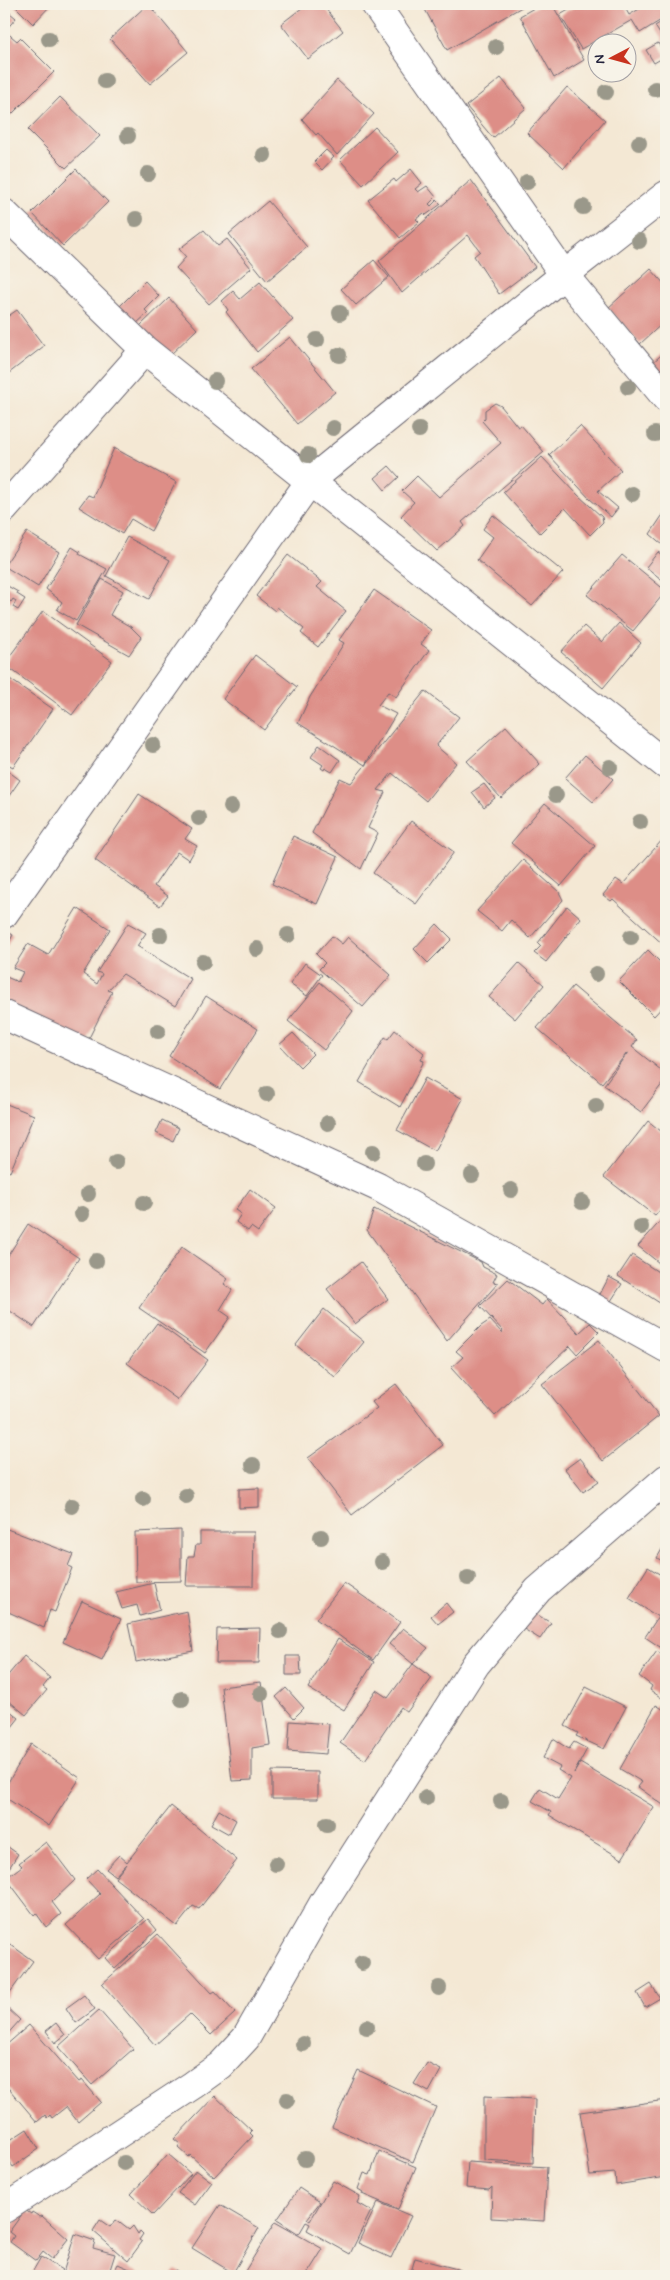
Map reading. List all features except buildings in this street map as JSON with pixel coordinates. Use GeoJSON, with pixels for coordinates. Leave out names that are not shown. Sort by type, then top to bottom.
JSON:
{"type":"FeatureCollection","features":[{"type":"Feature","properties":{"kind":"street"},"geometry":{"type":"LineString","coordinates":[[375,4],[564,275],[666,398]]}},
{"type":"Feature","properties":{"kind":"street"},"geometry":{"type":"LineString","coordinates":[[4,914],[310,481],[564,275],[666,195]]}},
{"type":"Feature","properties":{"kind":"street"},"geometry":{"type":"LineString","coordinates":[[4,213],[145,350],[666,765]]}},
{"type":"Feature","properties":{"kind":"street"},"geometry":{"type":"LineString","coordinates":[[4,509],[145,350]]}},
{"type":"Feature","properties":{"kind":"street"},"geometry":{"type":"LineString","coordinates":[[4,1015],[378,1187],[666,1348]]}},
{"type":"Feature","properties":{"kind":"street"},"geometry":{"type":"LineString","coordinates":[[4,2209],[193,2085],[227,2058],[246,2038],[324,1902],[476,1664],[538,1590],[666,1479]]}}]}
